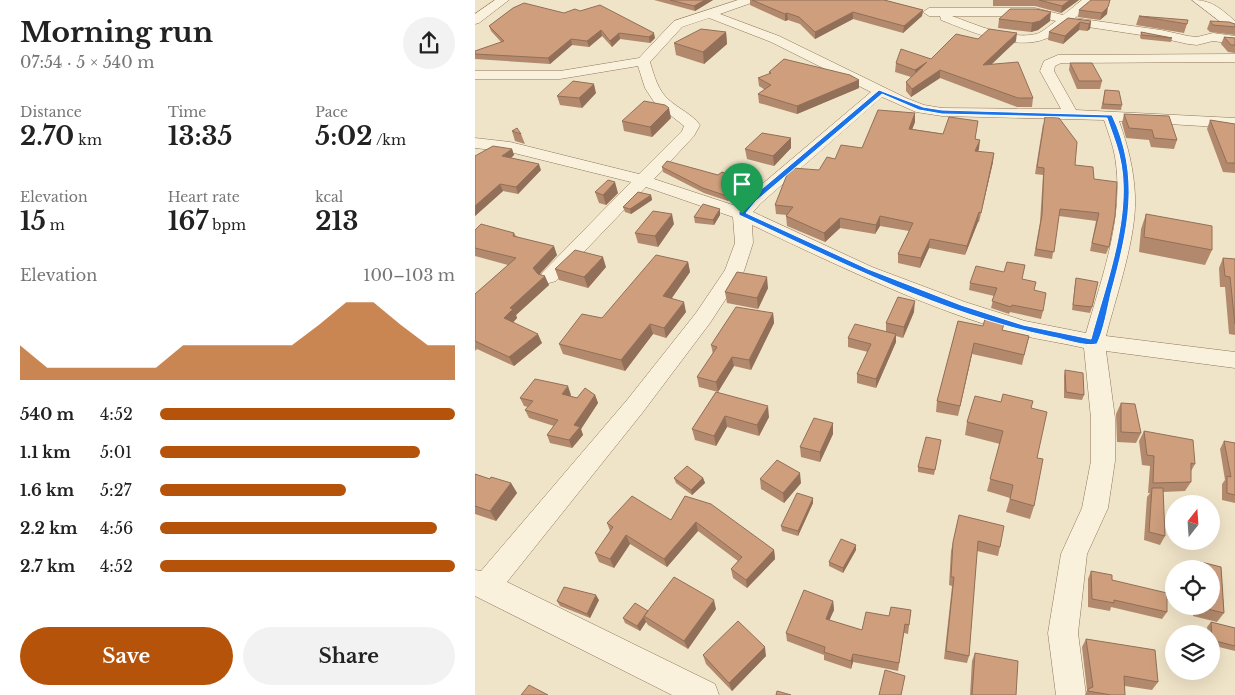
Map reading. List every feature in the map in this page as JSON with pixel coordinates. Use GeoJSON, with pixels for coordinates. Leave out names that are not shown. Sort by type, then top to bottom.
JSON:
{"type":"FeatureCollection","features":[{"type":"Feature","properties":{"kind":"street"},"geometry":{"type":"LineString","coordinates":[[475,20],[503,0]]}},
{"type":"Feature","properties":{"kind":"street"},"geometry":{"type":"LineString","coordinates":[[475,75],[559,75],[643,61],[679,24],[712,8],[750,0]]}},
{"type":"Feature","properties":{"kind":"street"},"geometry":{"type":"LineString","coordinates":[[1042,46],[1064,20],[1089,0]]}},
{"type":"Feature","properties":{"kind":"street"},"geometry":{"type":"LineString","coordinates":[[1198,0],[1216,11],[1235,27]]}},
{"type":"Feature","properties":{"kind":"street"},"geometry":{"type":"LineString","coordinates":[[712,8],[921,109],[942,112],[1071,114],[1235,123]]}},
{"type":"Feature","properties":{"kind":"street"},"geometry":{"type":"LineString","coordinates":[[914,9],[929,12],[996,34],[1021,38],[1042,46],[1058,60]]}},
{"type":"Feature","properties":{"kind":"street"},"geometry":{"type":"LineString","coordinates":[[929,12],[1035,12],[1064,20],[1197,41],[1213,37],[1235,40]]}},
{"type":"Feature","properties":{"kind":"street"},"geometry":{"type":"LineString","coordinates":[[1071,114],[1047,71],[1049,64],[1058,60],[1235,58]]}},
{"type":"Feature","properties":{"kind":"street"},"geometry":{"type":"LineString","coordinates":[[549,277],[689,133],[692,125],[685,117],[655,97],[643,61]]}},
{"type":"Feature","properties":{"kind":"street"},"geometry":{"type":"LineString","coordinates":[[704,695],[481,585],[629,413],[703,318],[734,271],[744,243],[742,214],[754,200],[881,91]]}},
{"type":"Feature","properties":{"kind":"street"},"geometry":{"type":"LineString","coordinates":[[1071,695],[1063,633],[1072,564],[1074,554],[1095,508],[1103,461],[1103,418],[1094,342],[1121,244],[1127,198],[1123,156],[1110,116]]}},
{"type":"Feature","properties":{"kind":"street"},"geometry":{"type":"LineString","coordinates":[[475,158],[483,144],[510,147],[642,180],[742,214],[865,271],[958,307],[1023,328],[1094,342],[1235,360]]}},
{"type":"Feature","properties":{"kind":"building"},"geometry":{"type":"Polygon","coordinates":[[[670,0],[705,0],[694,6],[670,0]]]}},
{"type":"Feature","properties":{"kind":"building"},"geometry":{"type":"Polygon","coordinates":[[[752,0],[884,0],[923,10],[904,26],[853,12],[815,32],[799,17],[785,14],[752,0]]]}},
{"type":"Feature","properties":{"kind":"building"},"geometry":{"type":"Polygon","coordinates":[[[1039,0],[1070,0],[1062,6],[1039,0]]]}},
{"type":"Feature","properties":{"kind":"building"},"geometry":{"type":"Polygon","coordinates":[[[1091,0],[1110,0],[1108,7],[1102,13],[1079,10],[1091,0]]]}},
{"type":"Feature","properties":{"kind":"building"},"geometry":{"type":"Polygon","coordinates":[[[524,3],[564,13],[575,9],[580,11],[600,5],[654,33],[649,37],[619,33],[610,41],[601,30],[587,41],[571,39],[548,58],[475,54],[475,51],[504,41],[489,26],[513,8],[524,3]]]}},
{"type":"Feature","properties":{"kind":"building"},"geometry":{"type":"Polygon","coordinates":[[[1010,9],[1036,9],[1051,12],[1040,21],[1032,23],[999,19],[1010,9]]]}},
{"type":"Feature","properties":{"kind":"building"},"geometry":{"type":"Polygon","coordinates":[[[1139,16],[1188,20],[1187,24],[1139,16]]]}},
{"type":"Feature","properties":{"kind":"building"},"geometry":{"type":"Polygon","coordinates":[[[1068,18],[1091,21],[1089,24],[1080,22],[1065,36],[1049,32],[1068,18]]]}},
{"type":"Feature","properties":{"kind":"building"},"geometry":{"type":"Polygon","coordinates":[[[1210,21],[1229,22],[1235,24],[1235,27],[1213,25],[1210,21]]]}},
{"type":"Feature","properties":{"kind":"building"},"geometry":{"type":"Polygon","coordinates":[[[701,29],[726,32],[703,52],[674,43],[701,29]]]}},
{"type":"Feature","properties":{"kind":"building"},"geometry":{"type":"Polygon","coordinates":[[[989,29],[1017,33],[983,65],[1018,62],[1033,98],[1018,98],[940,70],[912,89],[906,82],[927,62],[915,70],[896,63],[901,49],[931,59],[956,34],[978,39],[989,29]]]}},
{"type":"Feature","properties":{"kind":"building"},"geometry":{"type":"Polygon","coordinates":[[[1141,32],[1172,38],[1142,35],[1141,32]]]}},
{"type":"Feature","properties":{"kind":"building"},"geometry":{"type":"Polygon","coordinates":[[[1224,37],[1235,38],[1235,45],[1231,45],[1224,37]]]}},
{"type":"Feature","properties":{"kind":"building"},"geometry":{"type":"Polygon","coordinates":[[[784,59],[850,75],[859,80],[797,106],[758,94],[771,85],[758,78],[771,73],[769,72],[784,59]]]}},
{"type":"Feature","properties":{"kind":"building"},"geometry":{"type":"Polygon","coordinates":[[[1070,63],[1092,63],[1102,81],[1079,81],[1070,63]]]}},
{"type":"Feature","properties":{"kind":"building"},"geometry":{"type":"Polygon","coordinates":[[[573,81],[594,84],[579,98],[557,96],[573,81]]]}},
{"type":"Feature","properties":{"kind":"building"},"geometry":{"type":"Polygon","coordinates":[[[1105,90],[1119,91],[1122,105],[1103,104],[1105,90]]]}},
{"type":"Feature","properties":{"kind":"building"},"geometry":{"type":"Polygon","coordinates":[[[644,101],[665,105],[669,108],[650,127],[622,121],[644,101]]]}},
{"type":"Feature","properties":{"kind":"building"},"geometry":{"type":"Polygon","coordinates":[[[878,110],[915,113],[909,129],[943,134],[949,117],[978,121],[975,139],[980,140],[975,151],[994,153],[981,213],[979,212],[967,246],[930,239],[921,258],[898,254],[913,223],[880,216],[876,225],[840,218],[824,233],[786,216],[793,207],[775,205],[788,172],[793,168],[819,170],[827,157],[835,159],[841,145],[862,148],[878,110]]]}},
{"type":"Feature","properties":{"kind":"building"},"geometry":{"type":"Polygon","coordinates":[[[1124,114],[1169,116],[1177,140],[1154,138],[1152,130],[1129,128],[1124,114]]]}},
{"type":"Feature","properties":{"kind":"building"},"geometry":{"type":"Polygon","coordinates":[[[1045,117],[1059,118],[1077,142],[1075,165],[1093,167],[1094,179],[1117,182],[1115,216],[1109,247],[1092,243],[1099,213],[1060,209],[1054,252],[1036,249],[1042,215],[1044,168],[1037,167],[1045,117]]]}},
{"type":"Feature","properties":{"kind":"building"},"geometry":{"type":"Polygon","coordinates":[[[1210,120],[1235,124],[1235,163],[1227,163],[1210,120]]]}},
{"type":"Feature","properties":{"kind":"building"},"geometry":{"type":"Polygon","coordinates":[[[517,128],[521,134],[512,131],[517,128]]]}},
{"type":"Feature","properties":{"kind":"building"},"geometry":{"type":"Polygon","coordinates":[[[762,133],[791,138],[773,156],[745,149],[762,133]]]}},
{"type":"Feature","properties":{"kind":"building"},"geometry":{"type":"Polygon","coordinates":[[[493,146],[512,149],[502,156],[539,164],[516,187],[500,184],[475,206],[475,156],[493,146]]]}},
{"type":"Feature","properties":{"kind":"building"},"geometry":{"type":"Polygon","coordinates":[[[667,161],[718,175],[722,172],[738,179],[727,196],[703,188],[662,167],[667,161]]]}},
{"type":"Feature","properties":{"kind":"building"},"geometry":{"type":"Polygon","coordinates":[[[608,180],[615,182],[603,195],[595,192],[608,180]]]}},
{"type":"Feature","properties":{"kind":"building"},"geometry":{"type":"Polygon","coordinates":[[[638,192],[651,195],[630,209],[623,207],[638,192]]]}},
{"type":"Feature","properties":{"kind":"building"},"geometry":{"type":"Polygon","coordinates":[[[703,204],[720,209],[713,220],[694,217],[703,204]]]}},
{"type":"Feature","properties":{"kind":"building"},"geometry":{"type":"Polygon","coordinates":[[[653,211],[672,214],[655,236],[635,233],[653,211]]]}},
{"type":"Feature","properties":{"kind":"building"},"geometry":{"type":"Polygon","coordinates":[[[1146,214],[1212,226],[1212,250],[1144,237],[1146,214]]]}},
{"type":"Feature","properties":{"kind":"building"},"geometry":{"type":"Polygon","coordinates":[[[481,224],[514,233],[513,236],[554,246],[533,268],[538,274],[545,276],[510,308],[513,309],[504,318],[538,334],[509,357],[475,341],[475,294],[516,258],[475,248],[475,230],[481,224]]]}},
{"type":"Feature","properties":{"kind":"building"},"geometry":{"type":"Polygon","coordinates":[[[575,250],[603,257],[584,277],[555,269],[575,250]]]}},
{"type":"Feature","properties":{"kind":"building"},"geometry":{"type":"Polygon","coordinates":[[[656,255],[688,262],[663,296],[684,302],[664,328],[650,324],[621,360],[559,344],[582,314],[602,318],[656,255]]]}},
{"type":"Feature","properties":{"kind":"building"},"geometry":{"type":"Polygon","coordinates":[[[1223,258],[1235,259],[1235,324],[1230,277],[1225,276],[1223,258]]]}},
{"type":"Feature","properties":{"kind":"building"},"geometry":{"type":"Polygon","coordinates":[[[1007,262],[1025,265],[1022,279],[1036,282],[1034,290],[1046,293],[1043,311],[1012,305],[1011,307],[992,301],[997,288],[970,283],[976,266],[1004,272],[1007,262]]]}},
{"type":"Feature","properties":{"kind":"building"},"geometry":{"type":"Polygon","coordinates":[[[737,272],[767,277],[757,298],[725,292],[737,272]]]}},
{"type":"Feature","properties":{"kind":"building"},"geometry":{"type":"Polygon","coordinates":[[[1076,278],[1098,282],[1092,307],[1073,305],[1076,278]]]}},
{"type":"Feature","properties":{"kind":"building"},"geometry":{"type":"Polygon","coordinates":[[[898,297],[915,301],[904,327],[886,323],[898,297]]]}},
{"type":"Feature","properties":{"kind":"building"},"geometry":{"type":"Polygon","coordinates":[[[736,307],[773,313],[749,360],[732,357],[716,382],[697,377],[717,347],[711,345],[736,307]]]}},
{"type":"Feature","properties":{"kind":"building"},"geometry":{"type":"Polygon","coordinates":[[[986,315],[1005,321],[1002,330],[1029,336],[1024,355],[974,343],[960,406],[937,401],[958,321],[983,326],[986,315]]]}},
{"type":"Feature","properties":{"kind":"building"},"geometry":{"type":"Polygon","coordinates":[[[855,324],[896,334],[876,379],[857,374],[871,344],[848,338],[855,324]]]}},
{"type":"Feature","properties":{"kind":"building"},"geometry":{"type":"Polygon","coordinates":[[[1065,370],[1083,373],[1084,395],[1066,392],[1065,370]]]}},
{"type":"Feature","properties":{"kind":"building"},"geometry":{"type":"Polygon","coordinates":[[[535,379],[568,386],[562,394],[577,398],[585,388],[595,395],[574,425],[580,427],[569,440],[547,435],[558,420],[525,410],[533,401],[520,398],[535,379]]]}},
{"type":"Feature","properties":{"kind":"building"},"geometry":{"type":"Polygon","coordinates":[[[716,392],[768,406],[757,425],[725,416],[714,436],[692,429],[716,392]]]}},
{"type":"Feature","properties":{"kind":"building"},"geometry":{"type":"Polygon","coordinates":[[[1003,394],[1033,401],[1031,408],[1047,412],[1037,458],[1043,459],[1034,506],[1010,499],[1013,485],[990,479],[1003,431],[967,422],[975,396],[1001,402],[1003,394]]]}},
{"type":"Feature","properties":{"kind":"building"},"geometry":{"type":"Polygon","coordinates":[[[1121,403],[1135,404],[1141,433],[1121,432],[1121,403]]]}},
{"type":"Feature","properties":{"kind":"building"},"geometry":{"type":"Polygon","coordinates":[[[814,418],[833,423],[820,452],[800,447],[814,418]]]}},
{"type":"Feature","properties":{"kind":"building"},"geometry":{"type":"Polygon","coordinates":[[[1144,431],[1193,440],[1195,464],[1191,463],[1191,482],[1153,483],[1154,456],[1147,455],[1144,431]]]}},
{"type":"Feature","properties":{"kind":"building"},"geometry":{"type":"Polygon","coordinates":[[[926,437],[941,440],[935,470],[918,467],[926,437]]]}},
{"type":"Feature","properties":{"kind":"building"},"geometry":{"type":"Polygon","coordinates":[[[1224,441],[1235,443],[1235,495],[1227,493],[1227,476],[1231,477],[1224,441]]]}},
{"type":"Feature","properties":{"kind":"building"},"geometry":{"type":"Polygon","coordinates":[[[777,460],[800,473],[783,493],[760,479],[777,460]]]}},
{"type":"Feature","properties":{"kind":"building"},"geometry":{"type":"Polygon","coordinates":[[[687,466],[703,478],[691,490],[674,478],[687,466]]]}},
{"type":"Feature","properties":{"kind":"building"},"geometry":{"type":"Polygon","coordinates":[[[475,474],[511,483],[490,511],[475,506],[475,474]]]}},
{"type":"Feature","properties":{"kind":"building"},"geometry":{"type":"Polygon","coordinates":[[[1152,488],[1163,488],[1165,536],[1149,532],[1152,488]]]}},
{"type":"Feature","properties":{"kind":"building"},"geometry":{"type":"Polygon","coordinates":[[[797,493],[813,498],[798,531],[781,526],[797,493]]]}},
{"type":"Feature","properties":{"kind":"building"},"geometry":{"type":"Polygon","coordinates":[[[632,496],[671,520],[685,496],[711,504],[774,550],[746,580],[731,569],[742,557],[696,522],[664,559],[626,535],[610,559],[595,553],[613,527],[607,523],[632,496]]]}},
{"type":"Feature","properties":{"kind":"building"},"geometry":{"type":"Polygon","coordinates":[[[959,515],[1004,526],[1000,547],[978,541],[969,656],[946,651],[954,577],[951,577],[953,542],[959,515]]]}},
{"type":"Feature","properties":{"kind":"building"},"geometry":{"type":"Polygon","coordinates":[[[841,539],[856,545],[843,568],[829,562],[841,539]]]}},
{"type":"Feature","properties":{"kind":"building"},"geometry":{"type":"Polygon","coordinates":[[[1220,567],[1221,567],[1224,613],[1220,612],[1220,567]]]}},
{"type":"Feature","properties":{"kind":"building"},"geometry":{"type":"Polygon","coordinates":[[[1091,571],[1112,575],[1112,580],[1165,593],[1165,612],[1114,600],[1114,603],[1092,599],[1091,571]]]}},
{"type":"Feature","properties":{"kind":"building"},"geometry":{"type":"Polygon","coordinates":[[[674,577],[714,600],[684,641],[644,616],[674,577]]]}},
{"type":"Feature","properties":{"kind":"building"},"geometry":{"type":"Polygon","coordinates":[[[564,587],[596,595],[587,614],[557,601],[564,587]]]}},
{"type":"Feature","properties":{"kind":"building"},"geometry":{"type":"Polygon","coordinates":[[[804,590],[833,601],[826,619],[862,630],[866,612],[889,616],[891,607],[911,610],[909,625],[905,624],[899,663],[853,654],[851,661],[824,652],[825,647],[786,633],[804,590]]]}},
{"type":"Feature","properties":{"kind":"building"},"geometry":{"type":"Polygon","coordinates":[[[635,603],[648,611],[637,626],[623,618],[635,603]]]}},
{"type":"Feature","properties":{"kind":"building"},"geometry":{"type":"Polygon","coordinates":[[[738,621],[765,647],[729,683],[703,655],[738,621]]]}},
{"type":"Feature","properties":{"kind":"building"},"geometry":{"type":"Polygon","coordinates":[[[1211,622],[1235,628],[1235,646],[1220,642],[1220,625],[1211,625],[1211,622]]]}},
{"type":"Feature","properties":{"kind":"building"},"geometry":{"type":"Polygon","coordinates":[[[1086,639],[1155,650],[1158,682],[1124,676],[1125,695],[1111,695],[1088,691],[1088,689],[1093,687],[1086,639]]]}},
{"type":"Feature","properties":{"kind":"building"},"geometry":{"type":"Polygon","coordinates":[[[975,653],[1018,661],[1016,695],[972,695],[975,653]]]}},
{"type":"Feature","properties":{"kind":"building"},"geometry":{"type":"Polygon","coordinates":[[[885,670],[905,676],[901,695],[879,695],[885,670]]]}},
{"type":"Feature","properties":{"kind":"building"},"geometry":{"type":"Polygon","coordinates":[[[529,685],[548,695],[521,695],[529,685]]]}},
{"type":"Feature","properties":{"kind":"building"},"geometry":{"type":"Polygon","coordinates":[[[777,691],[791,695],[776,695],[777,691]]]}},
{"type":"Feature","properties":{"kind":"route"},"geometry":{"type":"LineString","coordinates":[[881,91],[921,109],[942,112],[1110,116],[1123,156],[1127,198],[1121,244],[1094,342],[1023,328],[958,307],[865,271],[742,214],[754,200],[881,91]]}}]}
